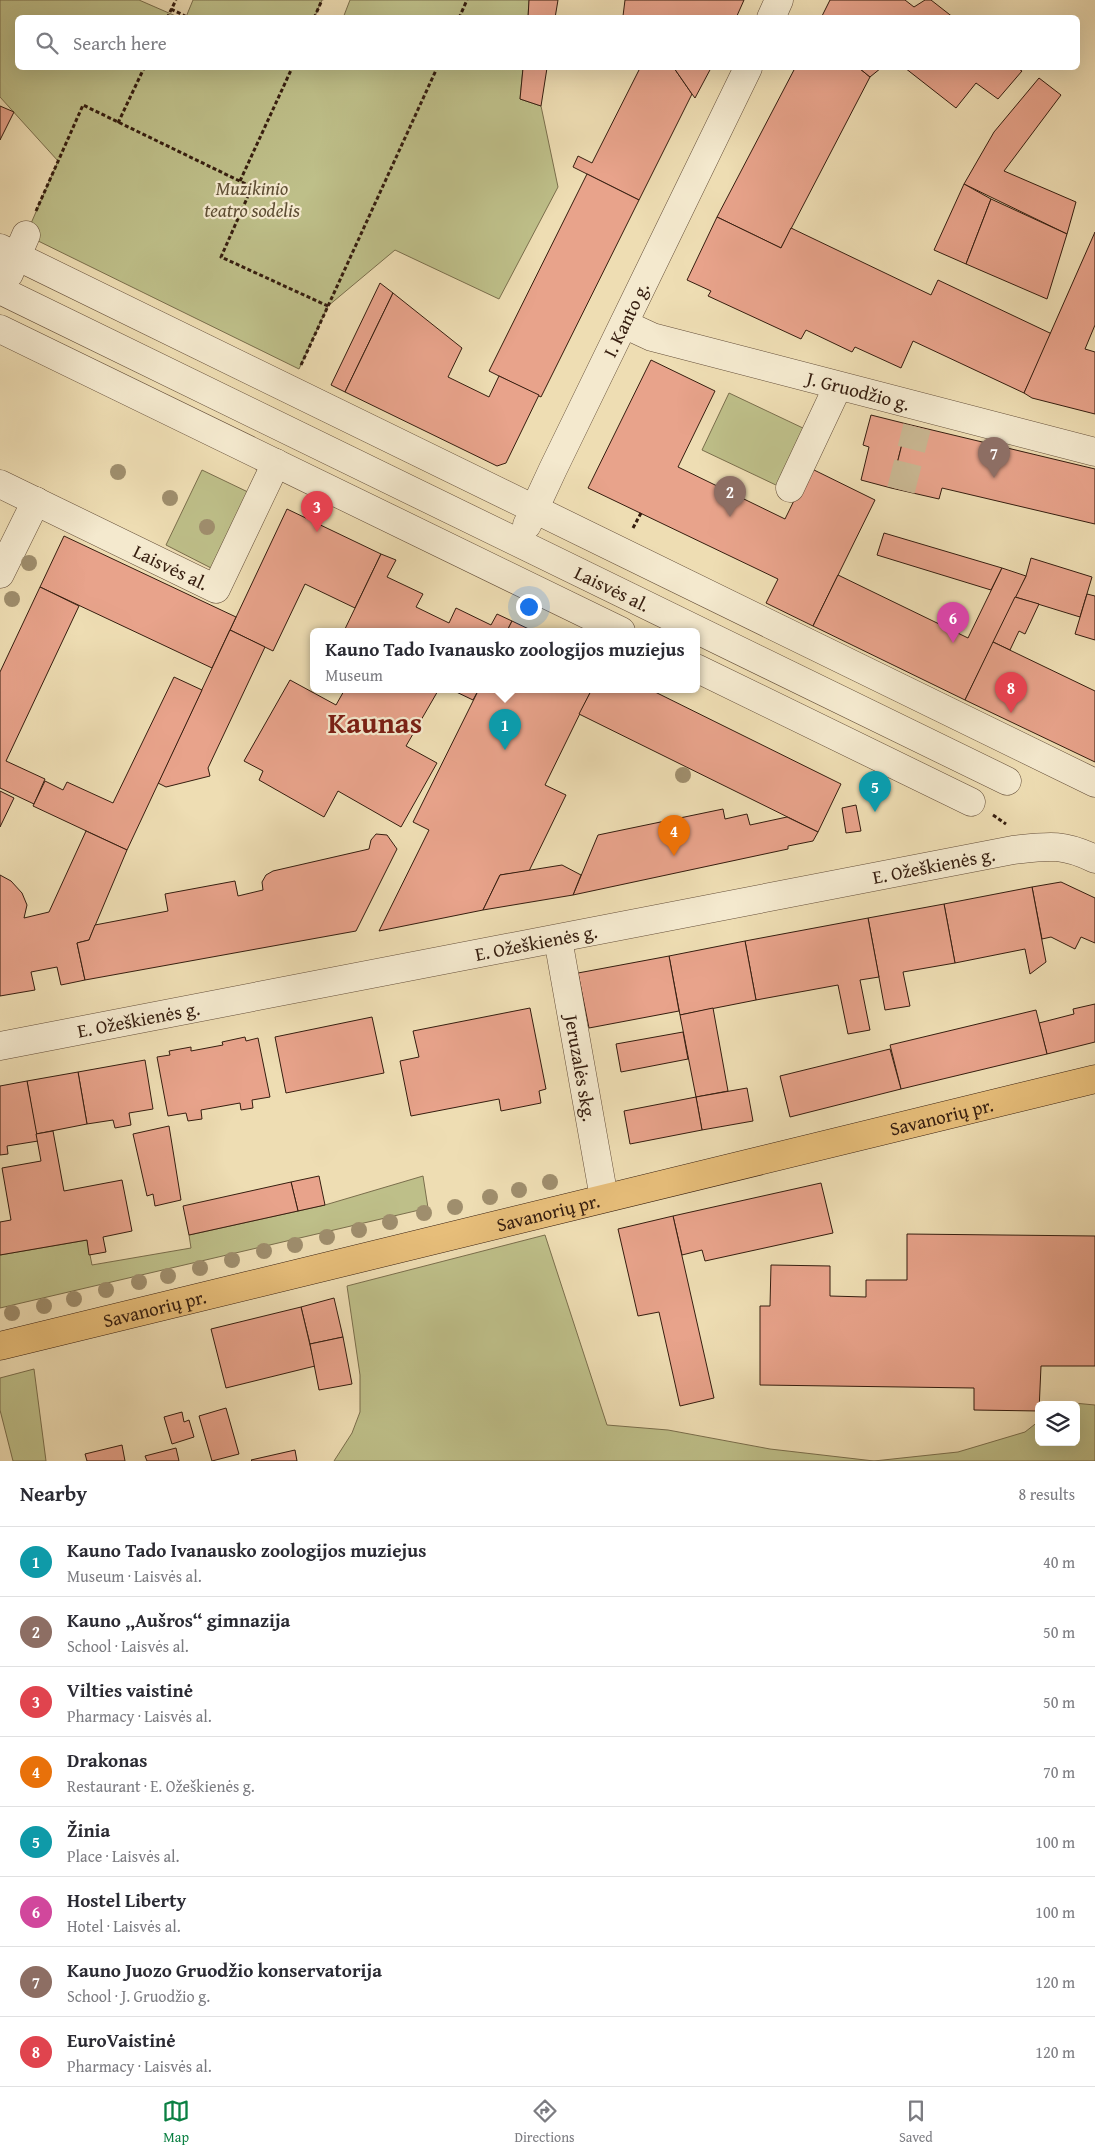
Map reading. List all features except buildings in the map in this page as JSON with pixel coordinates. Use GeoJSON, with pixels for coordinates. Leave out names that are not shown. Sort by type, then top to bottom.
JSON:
{"type":"FeatureCollection","features":[{"type":"Feature","properties":{"kind":"main road","name":"Savanorių pr."},"geometry":{"type":"LineString","coordinates":[[0,1346],[1095,1078]]}},
{"type":"Feature","properties":{"kind":"street"},"geometry":{"type":"LineString","coordinates":[[772,15],[779,0]]}},
{"type":"Feature","properties":{"kind":"street","name":"I. Kanto g."},"geometry":{"type":"LineString","coordinates":[[505,575],[561,452],[747,70]]}},
{"type":"Feature","properties":{"kind":"street","name":"Laisvės al."},"geometry":{"type":"LineString","coordinates":[[694,628],[0,292],[14,247],[294,379],[535,509],[1095,783]]}},
{"type":"Feature","properties":{"kind":"street","name":"J. Gruodžio g."},"geometry":{"type":"LineString","coordinates":[[624,324],[652,337],[838,386],[919,417],[1095,452]]}},
{"type":"Feature","properties":{"kind":"street","name":"Laisvės al."},"geometry":{"type":"LineString","coordinates":[[0,329],[615,628]]}},
{"type":"Feature","properties":{"kind":"street","name":"Laisvės al."},"geometry":{"type":"LineString","coordinates":[[0,484],[216,589],[268,459],[274,424],[294,379]]}},
{"type":"Feature","properties":{"kind":"street"},"geometry":{"type":"LineString","coordinates":[[790,488],[838,386]]}},
{"type":"Feature","properties":{"kind":"street"},"geometry":{"type":"LineString","coordinates":[[0,574],[36,501]]}},
{"type":"Feature","properties":{"kind":"street","name":"Laisvės al."},"geometry":{"type":"LineString","coordinates":[[700,631],[1006,781]]}},
{"type":"Feature","properties":{"kind":"street"},"geometry":{"type":"LineString","coordinates":[[700,670],[971,802]]}},
{"type":"Feature","properties":{"kind":"street"},"geometry":{"type":"LineString","coordinates":[[971,802],[982,727]]}},
{"type":"Feature","properties":{"kind":"street"},"geometry":{"type":"LineString","coordinates":[[971,802],[1006,781],[1049,760]]}},
{"type":"Feature","properties":{"kind":"street","name":"E. Ožeškienės g."},"geometry":{"type":"LineString","coordinates":[[0,1046],[1013,850],[1048,846],[1084,854]]}},
{"type":"Feature","properties":{"kind":"street","name":"Jeruzalės skg."},"geometry":{"type":"LineString","coordinates":[[558,939],[604,1198]]}},
{"type":"Feature","properties":{"kind":"path"},"geometry":{"type":"LineString","coordinates":[[169,15],[176,0]]}},
{"type":"Feature","properties":{"kind":"path"},"geometry":{"type":"LineString","coordinates":[[315,15],[322,0]]}},
{"type":"Feature","properties":{"kind":"path"},"geometry":{"type":"LineString","coordinates":[[461,15],[468,0]]}},
{"type":"Feature","properties":{"kind":"path"},"geometry":{"type":"LineString","coordinates":[[171,9],[183,15]]}},
{"type":"Feature","properties":{"kind":"path"},"geometry":{"type":"LineString","coordinates":[[118,123],[143,70]]}},
{"type":"Feature","properties":{"kind":"path"},"geometry":{"type":"LineString","coordinates":[[240,181],[291,70]]}},
{"type":"Feature","properties":{"kind":"path"},"geometry":{"type":"LineString","coordinates":[[294,379],[436,70]]}},
{"type":"Feature","properties":{"kind":"path"},"geometry":{"type":"LineString","coordinates":[[14,247],[83,106],[252,187],[221,257],[328,306]]}},
{"type":"Feature","properties":{"kind":"path"},"geometry":{"type":"LineString","coordinates":[[631,531],[641,513]]}},
{"type":"Feature","properties":{"kind":"green space","name":"Muzikinio teatro sodelis"},"geometry":{"type":"Polygon","coordinates":[[[0,0],[139,0],[173,15],[15,15],[15,70],[523,70],[520,99],[541,106],[558,187],[499,299],[395,250],[328,306],[299,369],[26,235],[58,161],[0,97],[0,0]]]}},
{"type":"Feature","properties":{"kind":"green space"},"geometry":{"type":"Polygon","coordinates":[[[193,0],[322,0],[315,15],[187,15],[193,0]]]}},
{"type":"Feature","properties":{"kind":"green space"},"geometry":{"type":"Polygon","coordinates":[[[350,0],[529,0],[528,15],[344,15],[350,0]]]}},
{"type":"Feature","properties":{"kind":"green space"},"geometry":{"type":"Polygon","coordinates":[[[729,393],[805,429],[778,486],[702,450],[729,393]]]}},
{"type":"Feature","properties":{"kind":"green space"},"geometry":{"type":"Polygon","coordinates":[[[202,470],[250,493],[213,569],[166,545],[202,470]]]}},
{"type":"Feature","properties":{"kind":"green space"},"geometry":{"type":"Polygon","coordinates":[[[423,1176],[428,1208],[0,1308],[0,1255],[87,1240],[92,1265],[191,1248],[189,1235],[325,1205],[423,1176]]]}},
{"type":"Feature","properties":{"kind":"green space"},"geometry":{"type":"Polygon","coordinates":[[[545,1235],[607,1425],[668,1430],[770,1449],[874,1461],[334,1461],[352,1433],[360,1412],[360,1375],[347,1286],[545,1235]]]}},
{"type":"Feature","properties":{"kind":"green space"},"geometry":{"type":"Polygon","coordinates":[[[34,1369],[46,1461],[13,1461],[0,1410],[0,1378],[34,1369]]]}},
{"type":"Feature","properties":{"kind":"green space"},"geometry":{"type":"Polygon","coordinates":[[[1080,1404],[1095,1405],[1095,1461],[874,1461],[958,1452],[1025,1432],[1035,1424],[1035,1446],[1080,1446],[1080,1404]]]}},
{"type":"Feature","properties":{"kind":"tunnel"},"geometry":{"type":"LineString","coordinates":[[901,490],[917,427]]}},
{"type":"Feature","properties":{"kind":"place","name":"Kauno Juozo Gruodžio konservatorija"},"geometry":{"type":"Point","coordinates":[994,478]}},
{"type":"Feature","properties":{"kind":"place","name":"Kauno „Aušros“ gimnazija"},"geometry":{"type":"Point","coordinates":[730,517]}},
{"type":"Feature","properties":{"kind":"place","name":"Vilties vaistinė"},"geometry":{"type":"Point","coordinates":[317,532]}},
{"type":"Feature","properties":{"kind":"place","name":"Hostel Liberty"},"geometry":{"type":"Point","coordinates":[953,643]}},
{"type":"Feature","properties":{"kind":"place","name":"EuroVaistinė"},"geometry":{"type":"Point","coordinates":[1011,713]}},
{"type":"Feature","properties":{"kind":"place","name":"Kauno Tado Ivanausko zoologijos muziejus"},"geometry":{"type":"Point","coordinates":[505,750]}},
{"type":"Feature","properties":{"kind":"place","name":"Žinia"},"geometry":{"type":"Point","coordinates":[875,812]}},
{"type":"Feature","properties":{"kind":"place","name":"Drakonas"},"geometry":{"type":"Point","coordinates":[674,856]}},
{"type":"Feature","properties":{"kind":"district","name":"Kaunas"},"geometry":{"type":"Point","coordinates":[375,723]}}]}
